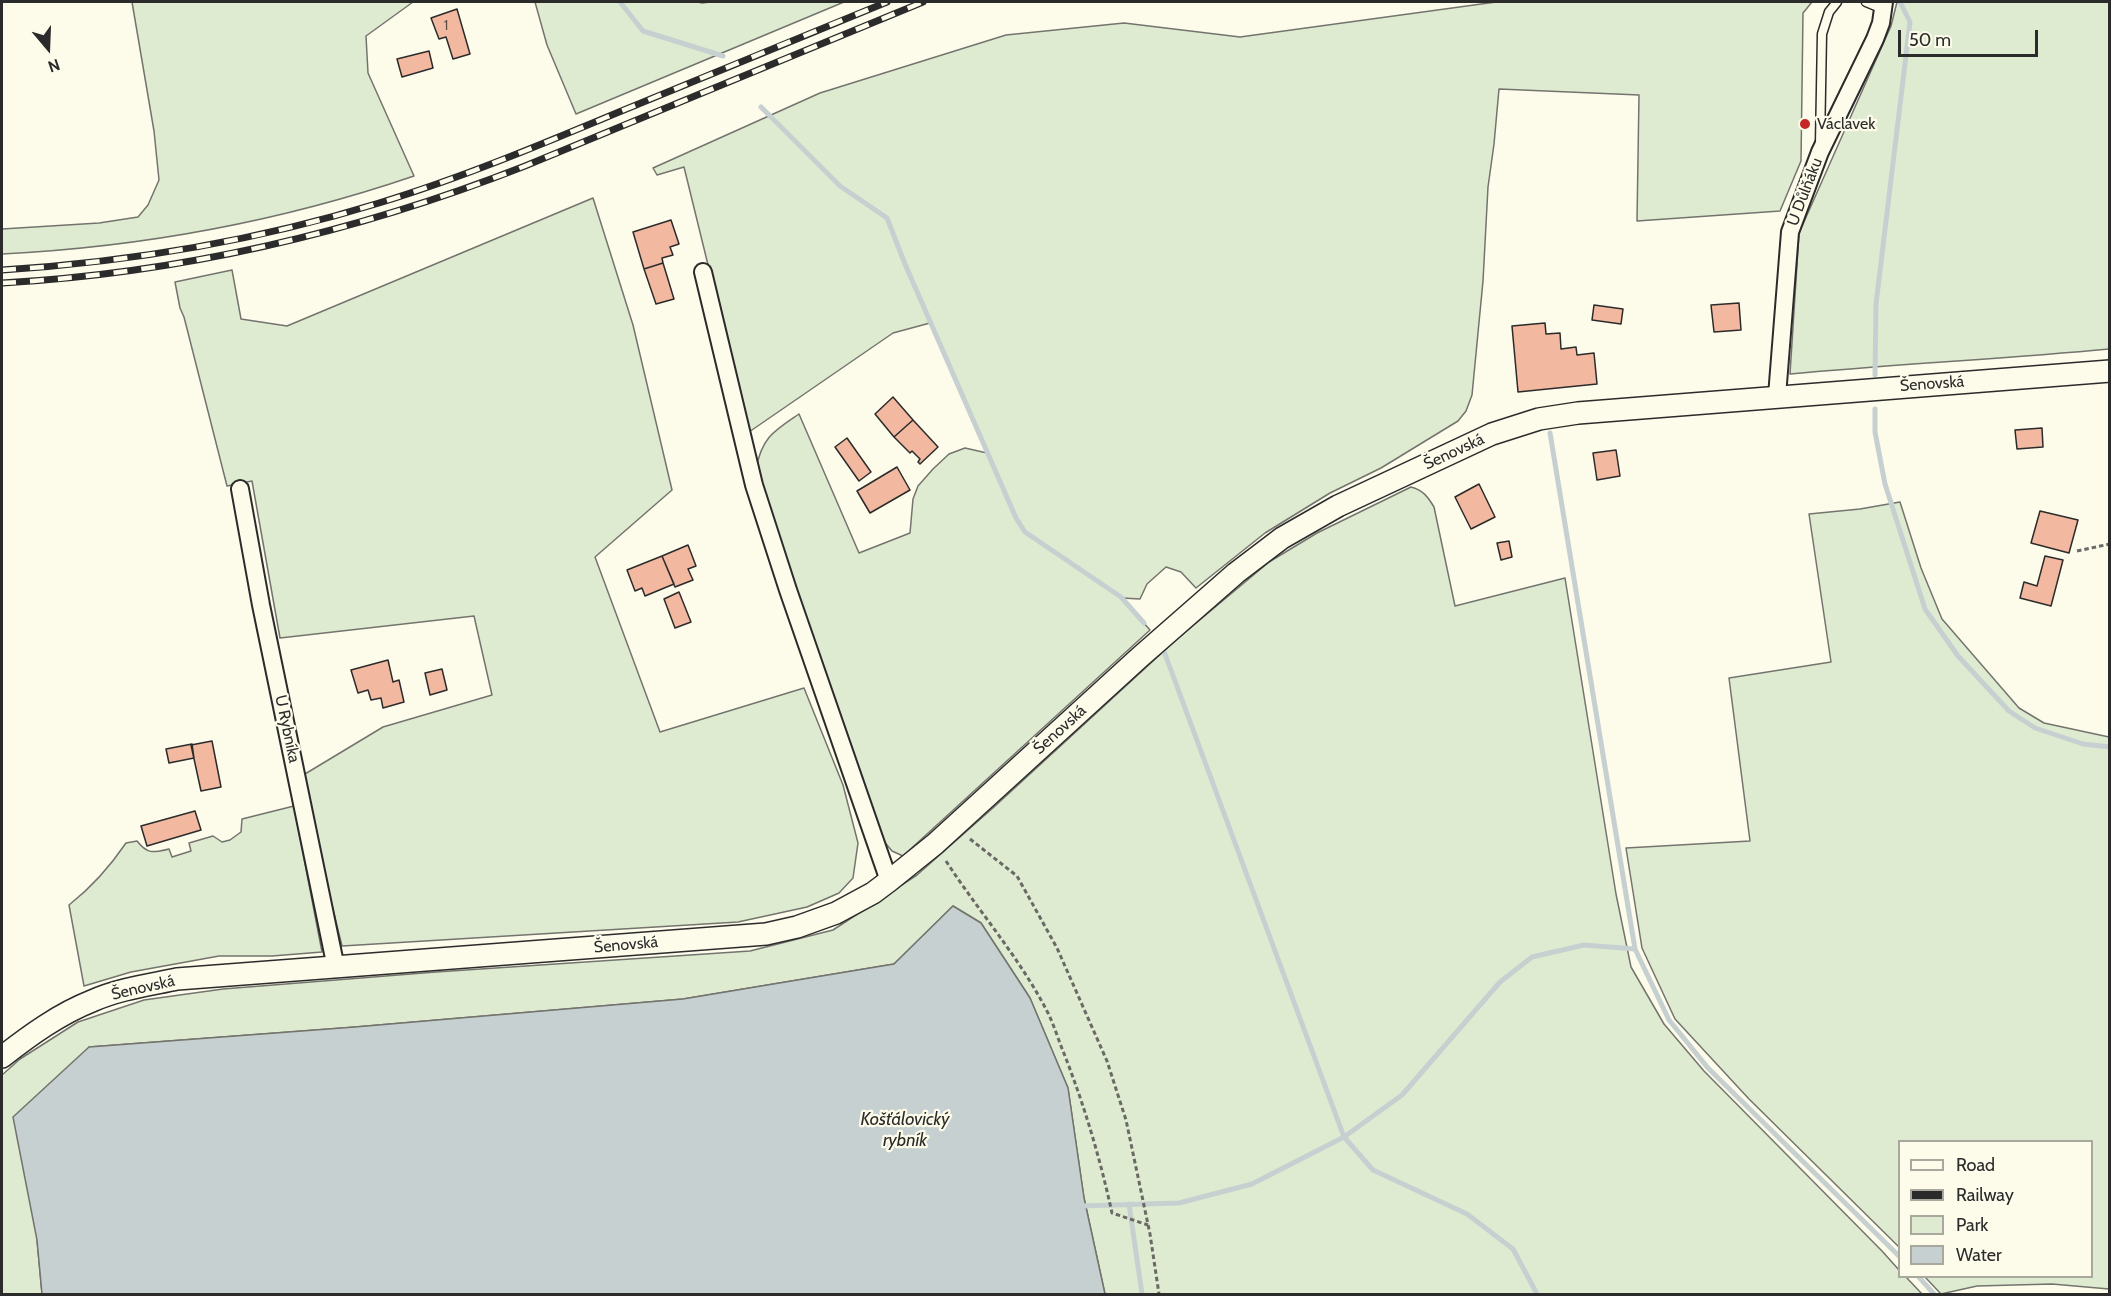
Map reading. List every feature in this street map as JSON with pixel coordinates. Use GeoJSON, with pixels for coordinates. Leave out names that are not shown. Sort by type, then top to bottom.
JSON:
{"type":"FeatureCollection","features":[{"type":"Feature","properties":{"kind":"street","name":"U Důlňáku"},"geometry":{"type":"LineString","coordinates":[[1777,396],[1790,232],[1820,152],[1875,39],[1881,23],[1883,5]]}},
{"type":"Feature","properties":{"kind":"street"},"geometry":{"type":"LineString","coordinates":[[703,272],[754,485],[889,881]]}},
{"type":"Feature","properties":{"kind":"street","name":"Šenovská"},"geometry":{"type":"LineString","coordinates":[[2,1057],[63,1015],[93,1000],[132,988],[177,980],[766,934],[798,927],[836,913],[873,893],[935,844],[1236,573],[1282,538],[1338,506],[1492,434],[1539,419],[1578,413],[2109,370]]}},
{"type":"Feature","properties":{"kind":"street","name":"U Rybníka"},"geometry":{"type":"LineString","coordinates":[[240,489],[261,605],[336,968]]}},
{"type":"Feature","properties":{"kind":"lane"},"geometry":{"type":"LineString","coordinates":[[1820,152],[1822,34],[1829,12],[1837,2]]}},
{"type":"Feature","properties":{"kind":"lane"},"geometry":{"type":"LineString","coordinates":[[1866,2],[1883,5]]}},
{"type":"Feature","properties":{"kind":"path"},"geometry":{"type":"LineString","coordinates":[[2077,551],[2109,544]]}},
{"type":"Feature","properties":{"kind":"path"},"geometry":{"type":"LineString","coordinates":[[954,826],[1017,876],[1056,948],[1107,1061],[1126,1120],[1159,1294]]}},
{"type":"Feature","properties":{"kind":"path"},"geometry":{"type":"LineString","coordinates":[[935,844],[965,890],[1008,948],[1048,1013],[1075,1080],[1099,1158],[1112,1213],[1146,1224]]}},
{"type":"Feature","properties":{"kind":"green space"},"geometry":{"type":"Polygon","coordinates":[[[132,2],[413,2],[366,36],[368,73],[414,176],[313,206],[211,229],[106,245],[2,254],[2,229],[99,223],[138,217],[148,205],[159,180],[154,131],[132,2]]]}},
{"type":"Feature","properties":{"kind":"green space"},"geometry":{"type":"Polygon","coordinates":[[[535,2],[844,2],[576,114],[547,45],[535,2]]]}},
{"type":"Feature","properties":{"kind":"green space"},"geometry":{"type":"Polygon","coordinates":[[[1496,2],[1812,2],[1803,13],[1801,161],[1780,211],[1637,221],[1639,95],[1499,89],[1488,187],[1483,281],[1472,395],[1466,411],[1458,421],[1381,468],[1330,493],[1265,533],[1196,588],[1181,572],[1166,567],[1147,584],[1140,599],[1122,598],[1150,630],[903,856],[892,851],[882,839],[825,679],[756,469],[762,449],[770,436],[799,414],[859,553],[910,533],[913,499],[918,486],[949,454],[965,448],[987,453],[930,323],[893,333],[749,432],[684,167],[657,175],[653,168],[820,93],[1006,35],[1124,23],[1240,37],[1496,2]]]}},
{"type":"Feature","properties":{"kind":"green space"},"geometry":{"type":"Polygon","coordinates":[[[1897,2],[2109,2],[2109,349],[1790,374],[1799,233],[1891,26],[1897,2]]]}},
{"type":"Feature","properties":{"kind":"green space"},"geometry":{"type":"Polygon","coordinates":[[[593,198],[633,325],[672,490],[595,557],[660,732],[804,688],[843,785],[858,843],[853,878],[839,893],[807,907],[738,922],[342,946],[300,777],[383,727],[492,695],[474,616],[280,638],[252,481],[227,486],[175,282],[232,270],[241,319],[287,326],[593,198]]]}},
{"type":"Feature","properties":{"kind":"green space"},"geometry":{"type":"Polygon","coordinates":[[[1411,487],[1425,494],[1434,507],[1455,606],[1565,578],[1616,894],[1631,967],[1664,1024],[1704,1071],[1882,1251],[1898,1269],[1898,1278],[1907,1278],[1922,1294],[1105,1294],[1084,1198],[1068,1088],[1030,998],[981,923],[953,906],[894,964],[683,999],[89,1047],[37,1240],[42,1294],[2,1294],[2,1075],[20,1059],[78,1022],[144,1000],[223,989],[750,951],[833,930],[917,875],[1177,639],[1269,562],[1317,533],[1411,487]]]}},
{"type":"Feature","properties":{"kind":"green space"},"geometry":{"type":"Polygon","coordinates":[[[1900,502],[1921,568],[1942,619],[2019,708],[2044,723],[2109,737],[2109,1289],[2052,1284],[1977,1286],[1941,1294],[1926,1278],[2093,1278],[2093,1140],[1898,1140],[1898,1246],[1749,1099],[1675,1019],[1642,948],[1626,848],[1750,841],[1729,678],[1831,662],[1809,514],[1900,502]]]}},
{"type":"Feature","properties":{"kind":"green space"},"geometry":{"type":"Polygon","coordinates":[[[294,806],[322,952],[272,956],[219,956],[131,972],[84,986],[69,905],[100,877],[126,843],[137,841],[151,851],[169,849],[172,857],[191,851],[189,843],[213,836],[222,842],[230,840],[241,832],[242,819],[294,806]]]}},
{"type":"Feature","properties":{"kind":"water","name":"Košťálovický rybník"},"geometry":{"type":"Polygon","coordinates":[[[953,906],[981,923],[1030,998],[1068,1088],[1084,1198],[1105,1294],[42,1294],[37,1240],[13,1117],[89,1047],[683,999],[894,964],[953,906]]]}},
{"type":"Feature","properties":{"kind":"building"},"geometry":{"type":"Polygon","coordinates":[[[457,9],[470,54],[453,59],[446,37],[439,39],[431,18],[457,9]]]}},
{"type":"Feature","properties":{"kind":"building"},"geometry":{"type":"Polygon","coordinates":[[[429,51],[433,68],[402,77],[397,59],[429,51]]]}},
{"type":"Feature","properties":{"kind":"building"},"geometry":{"type":"Polygon","coordinates":[[[671,220],[679,244],[670,247],[673,255],[662,258],[663,263],[644,269],[633,232],[671,220]]]}},
{"type":"Feature","properties":{"kind":"building"},"geometry":{"type":"Polygon","coordinates":[[[663,263],[674,299],[656,304],[644,269],[663,263]]]}},
{"type":"Feature","properties":{"kind":"building"},"geometry":{"type":"Polygon","coordinates":[[[1739,303],[1741,330],[1714,332],[1711,305],[1739,303]]]}},
{"type":"Feature","properties":{"kind":"building"},"geometry":{"type":"Polygon","coordinates":[[[1594,305],[1623,309],[1621,324],[1592,320],[1594,305]]]}},
{"type":"Feature","properties":{"kind":"building"},"geometry":{"type":"Polygon","coordinates":[[[1545,323],[1546,334],[1560,333],[1561,349],[1576,347],[1577,355],[1594,353],[1597,384],[1518,392],[1512,326],[1545,323]]]}},
{"type":"Feature","properties":{"kind":"building"},"geometry":{"type":"Polygon","coordinates":[[[893,397],[913,420],[894,437],[875,414],[893,397]]]}},
{"type":"Feature","properties":{"kind":"building"},"geometry":{"type":"Polygon","coordinates":[[[913,420],[938,447],[920,464],[918,462],[920,459],[912,451],[910,453],[894,437],[913,420]]]}},
{"type":"Feature","properties":{"kind":"building"},"geometry":{"type":"Polygon","coordinates":[[[2042,428],[2043,447],[2017,449],[2015,430],[2042,428]]]}},
{"type":"Feature","properties":{"kind":"building"},"geometry":{"type":"Polygon","coordinates":[[[847,438],[871,472],[859,481],[835,447],[847,438]]]}},
{"type":"Feature","properties":{"kind":"building"},"geometry":{"type":"Polygon","coordinates":[[[1616,450],[1620,476],[1597,480],[1593,453],[1616,450]]]}},
{"type":"Feature","properties":{"kind":"building"},"geometry":{"type":"Polygon","coordinates":[[[897,467],[910,490],[870,513],[857,491],[897,467]]]}},
{"type":"Feature","properties":{"kind":"building"},"geometry":{"type":"Polygon","coordinates":[[[1479,484],[1495,517],[1471,529],[1455,497],[1479,484]]]}},
{"type":"Feature","properties":{"kind":"building"},"geometry":{"type":"Polygon","coordinates":[[[2040,511],[2078,520],[2069,553],[2031,543],[2040,511]]]}},
{"type":"Feature","properties":{"kind":"building"},"geometry":{"type":"Polygon","coordinates":[[[1509,541],[1512,557],[1501,560],[1497,543],[1509,541]]]}},
{"type":"Feature","properties":{"kind":"building"},"geometry":{"type":"Polygon","coordinates":[[[688,545],[696,566],[688,569],[693,580],[675,587],[662,556],[688,545]]]}},
{"type":"Feature","properties":{"kind":"building"},"geometry":{"type":"Polygon","coordinates":[[[662,556],[674,584],[645,596],[642,588],[635,591],[627,570],[662,556]]]}},
{"type":"Feature","properties":{"kind":"building"},"geometry":{"type":"Polygon","coordinates":[[[2045,556],[2063,560],[2051,606],[2020,598],[2024,582],[2037,586],[2045,556]]]}},
{"type":"Feature","properties":{"kind":"building"},"geometry":{"type":"Polygon","coordinates":[[[679,592],[691,622],[675,628],[664,599],[679,592]]]}},
{"type":"Feature","properties":{"kind":"building"},"geometry":{"type":"Polygon","coordinates":[[[388,660],[393,682],[399,680],[404,702],[383,708],[381,698],[371,700],[368,690],[358,693],[351,670],[388,660]]]}},
{"type":"Feature","properties":{"kind":"building"},"geometry":{"type":"Polygon","coordinates":[[[442,669],[447,690],[430,695],[425,673],[442,669]]]}},
{"type":"Feature","properties":{"kind":"building"},"geometry":{"type":"Polygon","coordinates":[[[212,741],[221,787],[201,791],[191,745],[212,741]]]}},
{"type":"Feature","properties":{"kind":"building"},"geometry":{"type":"Polygon","coordinates":[[[192,744],[194,758],[169,763],[166,749],[192,744]]]}},
{"type":"Feature","properties":{"kind":"building"},"geometry":{"type":"Polygon","coordinates":[[[195,811],[201,830],[147,846],[141,826],[195,811]]]}},
{"type":"Feature","properties":{"kind":"waterway"},"geometry":{"type":"LineString","coordinates":[[620,2],[643,31],[723,56]]}},
{"type":"Feature","properties":{"kind":"waterway"},"geometry":{"type":"LineString","coordinates":[[1875,375],[1876,304],[1910,22],[1900,2]]}},
{"type":"Feature","properties":{"kind":"waterway"},"geometry":{"type":"LineString","coordinates":[[761,107],[840,186],[887,218],[1016,518],[1025,532],[1121,597],[1144,623]]}},
{"type":"Feature","properties":{"kind":"waterway"},"geometry":{"type":"LineString","coordinates":[[1875,409],[1875,432],[1885,484],[1925,609],[1958,656],[2009,711],[2035,728],[2083,744],[2110,747]]}},
{"type":"Feature","properties":{"kind":"waterway"},"geometry":{"type":"LineString","coordinates":[[1550,433],[1635,949]]}},
{"type":"Feature","properties":{"kind":"waterway"},"geometry":{"type":"LineString","coordinates":[[1162,646],[1344,1137],[1373,1170],[1467,1214],[1513,1249],[1537,1294]]}},
{"type":"Feature","properties":{"kind":"waterway"},"geometry":{"type":"LineString","coordinates":[[1081,1206],[1179,1203],[1252,1184],[1344,1137],[1402,1095],[1500,982],[1532,957],[1584,945],[1635,949],[1669,1020],[1708,1068],[1898,1255]]}},
{"type":"Feature","properties":{"kind":"waterway"},"geometry":{"type":"LineString","coordinates":[[1129,1204],[1142,1294]]}},
{"type":"Feature","properties":{"kind":"waterway"},"geometry":{"type":"LineString","coordinates":[[1920,1278],[1934,1294]]}},
{"type":"Feature","properties":{"kind":"railway"},"geometry":{"type":"LineString","coordinates":[[2,270],[97,262],[192,248],[286,228],[379,203],[530,149],[887,2]]}},
{"type":"Feature","properties":{"kind":"railway"},"geometry":{"type":"LineString","coordinates":[[2,283],[136,270],[202,259],[268,246],[398,211],[525,166],[923,2]]}},
{"type":"Feature","properties":{"kind":"place","name":"Václavek"},"geometry":{"type":"Point","coordinates":[1805,124]}}]}
